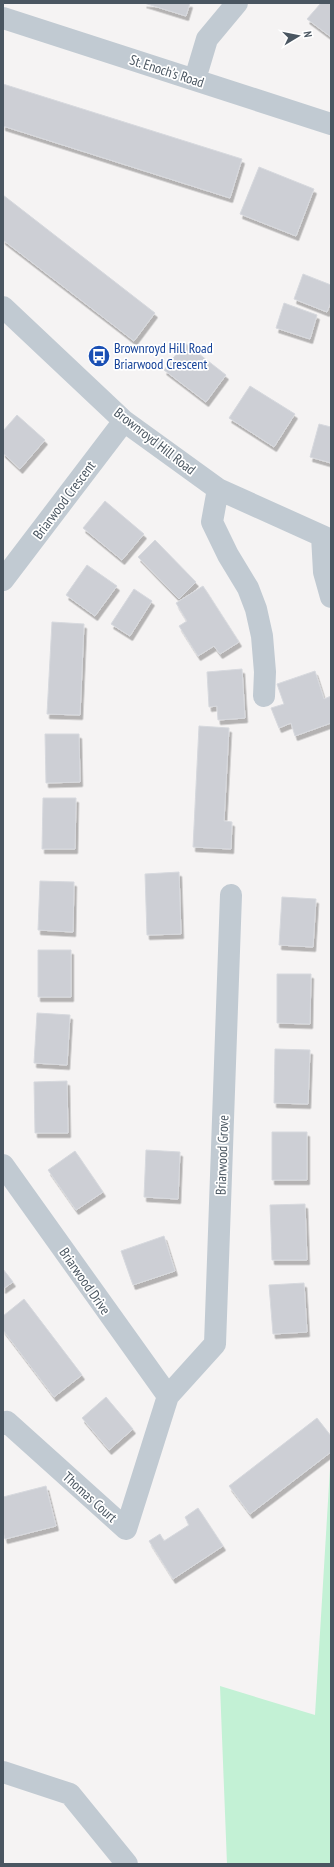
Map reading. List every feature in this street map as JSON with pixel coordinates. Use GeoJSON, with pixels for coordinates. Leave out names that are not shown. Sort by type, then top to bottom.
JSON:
{"type":"FeatureCollection","features":[{"type":"Feature","properties":{"kind":"street"},"geometry":{"type":"LineString","coordinates":[[194,79],[207,39],[237,3]]}},
{"type":"Feature","properties":{"kind":"street","name":"St. Enoch's Road"},"geometry":{"type":"LineString","coordinates":[[3,18],[331,124]]}},
{"type":"Feature","properties":{"kind":"street","name":"Brownroyd Hill Road"},"geometry":{"type":"LineString","coordinates":[[3,307],[124,421],[218,490],[327,538]]}},
{"type":"Feature","properties":{"kind":"street","name":"Briarwood Crescent"},"geometry":{"type":"LineString","coordinates":[[3,580],[124,421]]}},
{"type":"Feature","properties":{"kind":"street"},"geometry":{"type":"LineString","coordinates":[[218,490],[212,522],[228,555],[248,588],[256,609],[262,636],[265,672],[264,696]]}},
{"type":"Feature","properties":{"kind":"street"},"geometry":{"type":"LineString","coordinates":[[327,538],[324,572],[331,597]]}},
{"type":"Feature","properties":{"kind":"street","name":"Briarwood Grove"},"geometry":{"type":"LineString","coordinates":[[168,1396],[215,1344],[231,895]]}},
{"type":"Feature","properties":{"kind":"street","name":"Briarwood Drive"},"geometry":{"type":"LineString","coordinates":[[3,1165],[168,1396]]}},
{"type":"Feature","properties":{"kind":"street","name":"Thomas Court"},"geometry":{"type":"LineString","coordinates":[[3,1424],[7,1422],[126,1529],[168,1396]]}},
{"type":"Feature","properties":{"kind":"street"},"geometry":{"type":"LineString","coordinates":[[3,1772],[70,1794],[128,1864]]}},
{"type":"Feature","properties":{"kind":"green space"},"geometry":{"type":"Polygon","coordinates":[[[331,1452],[331,1864],[227,1864],[220,1686],[315,1715],[331,1452]]]}},
{"type":"Feature","properties":{"kind":"building"},"geometry":{"type":"Polygon","coordinates":[[[144,3],[190,3],[186,16],[144,3]]]}},
{"type":"Feature","properties":{"kind":"building"},"geometry":{"type":"Polygon","coordinates":[[[321,3],[331,3],[331,37],[307,19],[321,3]]]}},
{"type":"Feature","properties":{"kind":"building"},"geometry":{"type":"Polygon","coordinates":[[[3,84],[242,159],[230,198],[3,126],[3,84]]]}},
{"type":"Feature","properties":{"kind":"building"},"geometry":{"type":"Polygon","coordinates":[[[259,167],[314,189],[296,236],[240,214],[259,167]]]}},
{"type":"Feature","properties":{"kind":"building"},"geometry":{"type":"Polygon","coordinates":[[[3,195],[155,313],[134,341],[3,240],[3,195]]]}},
{"type":"Feature","properties":{"kind":"building"},"geometry":{"type":"Polygon","coordinates":[[[303,274],[331,285],[331,302],[327,312],[294,299],[303,274]]]}},
{"type":"Feature","properties":{"kind":"building"},"geometry":{"type":"Polygon","coordinates":[[[284,303],[317,315],[310,339],[276,328],[284,303]]]}},
{"type":"Feature","properties":{"kind":"building"},"geometry":{"type":"Polygon","coordinates":[[[185,343],[226,375],[206,402],[164,370],[185,343]]]}},
{"type":"Feature","properties":{"kind":"building"},"geometry":{"type":"Polygon","coordinates":[[[250,386],[295,414],[274,447],[229,418],[250,386]]]}},
{"type":"Feature","properties":{"kind":"building"},"geometry":{"type":"Polygon","coordinates":[[[17,415],[45,440],[20,469],[3,453],[3,431],[17,415]]]}},
{"type":"Feature","properties":{"kind":"building"},"geometry":{"type":"Polygon","coordinates":[[[319,424],[331,427],[331,463],[310,457],[319,424]]]}},
{"type":"Feature","properties":{"kind":"building"},"geometry":{"type":"Polygon","coordinates":[[[105,501],[144,534],[122,560],[83,528],[105,501]]]}},
{"type":"Feature","properties":{"kind":"building"},"geometry":{"type":"Polygon","coordinates":[[[155,540],[196,582],[179,599],[138,557],[155,540]]]}},
{"type":"Feature","properties":{"kind":"building"},"geometry":{"type":"Polygon","coordinates":[[[87,565],[117,586],[95,616],[66,595],[87,565]]]}},
{"type":"Feature","properties":{"kind":"building"},"geometry":{"type":"Polygon","coordinates":[[[203,586],[239,642],[220,654],[214,646],[198,656],[179,626],[187,621],[176,603],[203,586]]]}},
{"type":"Feature","properties":{"kind":"building"},"geometry":{"type":"Polygon","coordinates":[[[134,589],[152,601],[130,636],[111,624],[134,589]]]}},
{"type":"Feature","properties":{"kind":"building"},"geometry":{"type":"Polygon","coordinates":[[[52,622],[84,624],[80,715],[47,714],[52,622]]]}},
{"type":"Feature","properties":{"kind":"building"},"geometry":{"type":"Polygon","coordinates":[[[242,669],[245,718],[218,720],[217,706],[209,707],[207,672],[242,669]]]}},
{"type":"Feature","properties":{"kind":"building"},"geometry":{"type":"Polygon","coordinates":[[[315,671],[324,699],[331,696],[331,723],[295,736],[291,723],[279,728],[271,708],[284,704],[277,684],[315,671]]]}},
{"type":"Feature","properties":{"kind":"building"},"geometry":{"type":"Polygon","coordinates":[[[199,726],[229,728],[224,821],[232,822],[231,849],[193,847],[199,726]]]}},
{"type":"Feature","properties":{"kind":"building"},"geometry":{"type":"Polygon","coordinates":[[[45,734],[79,734],[80,782],[46,783],[45,734]]]}},
{"type":"Feature","properties":{"kind":"building"},"geometry":{"type":"Polygon","coordinates":[[[43,798],[76,798],[75,849],[42,849],[43,798]]]}},
{"type":"Feature","properties":{"kind":"building"},"geometry":{"type":"Polygon","coordinates":[[[179,872],[181,934],[147,935],[145,874],[179,872]]]}},
{"type":"Feature","properties":{"kind":"building"},"geometry":{"type":"Polygon","coordinates":[[[40,881],[74,882],[73,932],[38,930],[40,881]]]}},
{"type":"Feature","properties":{"kind":"building"},"geometry":{"type":"Polygon","coordinates":[[[282,897],[316,899],[313,947],[279,945],[282,897]]]}},
{"type":"Feature","properties":{"kind":"building"},"geometry":{"type":"Polygon","coordinates":[[[38,950],[71,950],[71,997],[38,997],[38,950]]]}},
{"type":"Feature","properties":{"kind":"building"},"geometry":{"type":"Polygon","coordinates":[[[277,974],[311,974],[310,1024],[277,1023],[277,974]]]}},
{"type":"Feature","properties":{"kind":"building"},"geometry":{"type":"Polygon","coordinates":[[[37,1013],[70,1015],[67,1065],[34,1063],[37,1013]]]}},
{"type":"Feature","properties":{"kind":"building"},"geometry":{"type":"Polygon","coordinates":[[[275,1049],[310,1050],[308,1104],[274,1103],[275,1049]]]}},
{"type":"Feature","properties":{"kind":"building"},"geometry":{"type":"Polygon","coordinates":[[[67,1081],[68,1133],[35,1133],[34,1082],[67,1081]]]}},
{"type":"Feature","properties":{"kind":"building"},"geometry":{"type":"Polygon","coordinates":[[[272,1132],[307,1132],[307,1180],[272,1180],[272,1132]]]}},
{"type":"Feature","properties":{"kind":"building"},"geometry":{"type":"Polygon","coordinates":[[[146,1150],[180,1152],[178,1199],[144,1197],[146,1150]]]}},
{"type":"Feature","properties":{"kind":"building"},"geometry":{"type":"Polygon","coordinates":[[[75,1151],[103,1192],[76,1210],[48,1170],[75,1151]]]}},
{"type":"Feature","properties":{"kind":"building"},"geometry":{"type":"Polygon","coordinates":[[[305,1204],[307,1260],[272,1260],[270,1205],[305,1204]]]}},
{"type":"Feature","properties":{"kind":"building"},"geometry":{"type":"Polygon","coordinates":[[[164,1236],[175,1271],[133,1285],[121,1251],[164,1236]]]}},
{"type":"Feature","properties":{"kind":"building"},"geometry":{"type":"Polygon","coordinates":[[[3,1269],[13,1282],[3,1289],[3,1269]]]}},
{"type":"Feature","properties":{"kind":"building"},"geometry":{"type":"Polygon","coordinates":[[[304,1283],[307,1332],[273,1334],[269,1285],[304,1283]]]}},
{"type":"Feature","properties":{"kind":"building"},"geometry":{"type":"Polygon","coordinates":[[[24,1299],[82,1375],[54,1397],[3,1330],[3,1316],[24,1299]]]}},
{"type":"Feature","properties":{"kind":"building"},"geometry":{"type":"Polygon","coordinates":[[[106,1397],[133,1429],[109,1450],[82,1418],[106,1397]]]}},
{"type":"Feature","properties":{"kind":"building"},"geometry":{"type":"Polygon","coordinates":[[[317,1418],[331,1436],[331,1452],[250,1514],[229,1486],[317,1418]]]}},
{"type":"Feature","properties":{"kind":"building"},"geometry":{"type":"Polygon","coordinates":[[[46,1486],[56,1526],[5,1539],[3,1531],[3,1497],[46,1486]]]}},
{"type":"Feature","properties":{"kind":"building"},"geometry":{"type":"Polygon","coordinates":[[[198,1508],[223,1546],[173,1579],[149,1541],[160,1534],[164,1541],[189,1525],[185,1517],[198,1508]]]}},
{"type":"Feature","properties":{"kind":"place","name":"Brownroyd Hill Road Briarwood Crescent"},"geometry":{"type":"Point","coordinates":[99,356]}}]}
